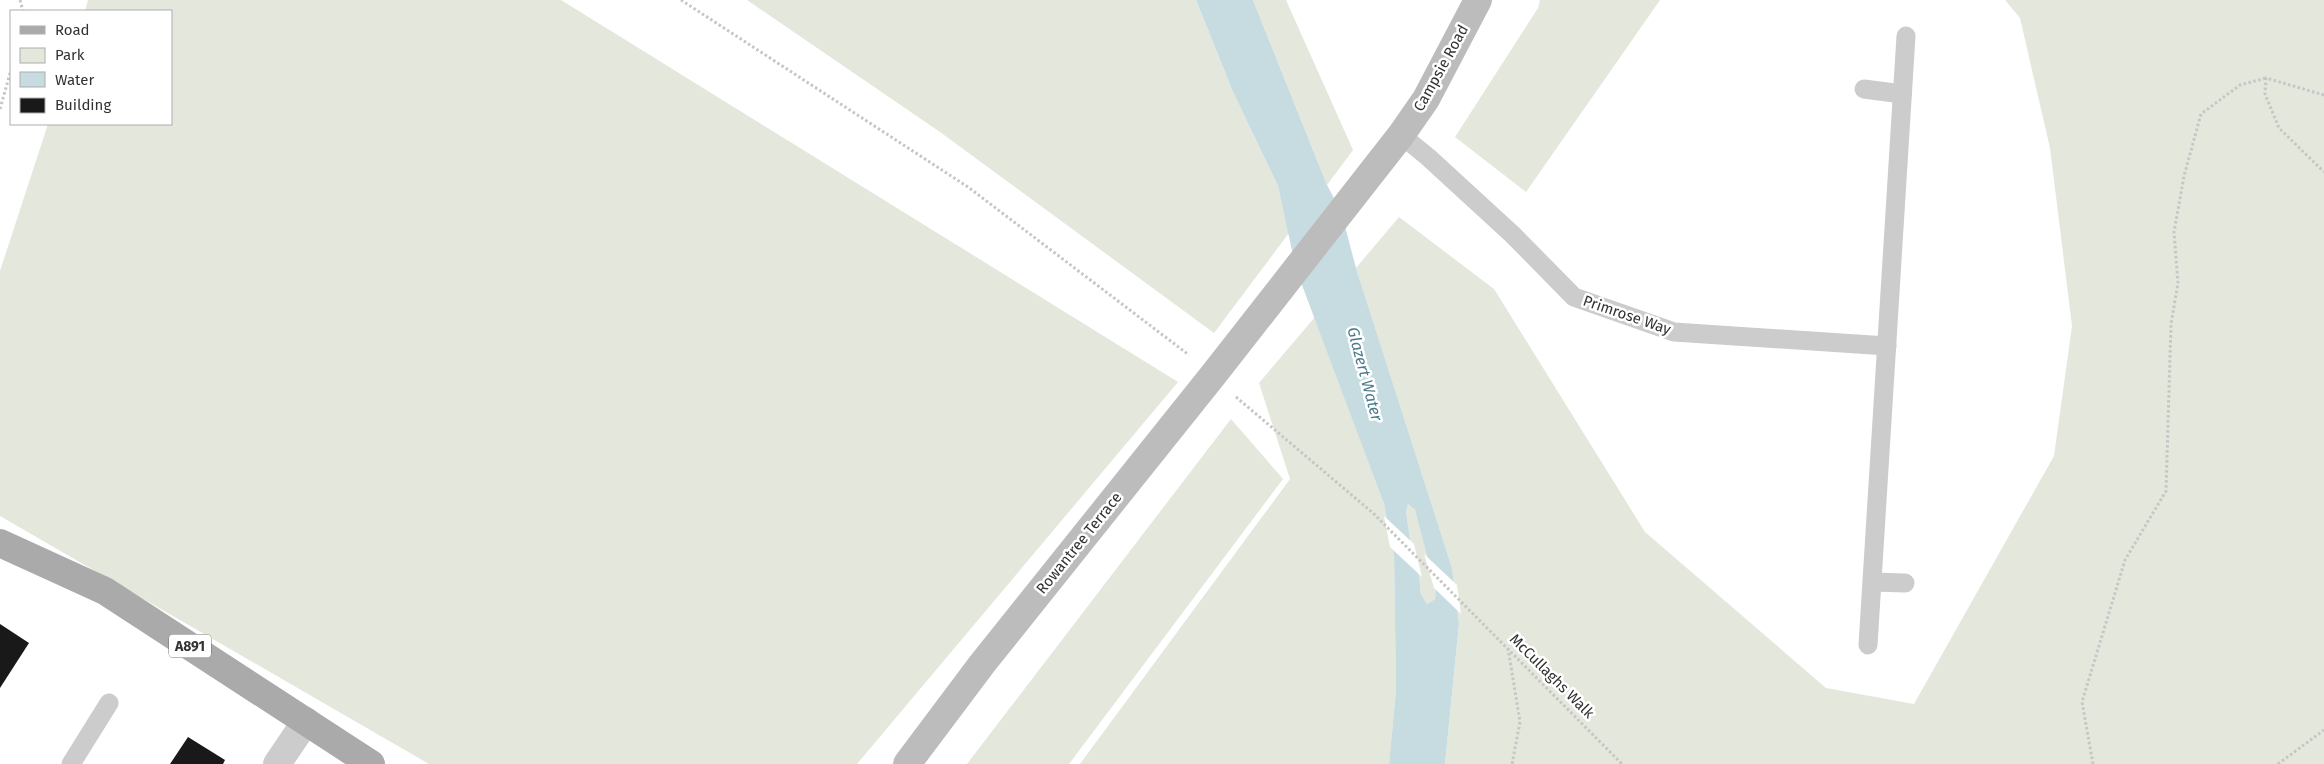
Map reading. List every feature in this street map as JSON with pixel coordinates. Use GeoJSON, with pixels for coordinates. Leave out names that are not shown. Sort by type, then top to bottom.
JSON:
{"type":"FeatureCollection","features":[{"type":"Feature","properties":{"kind":"main road","name":"Campsie Road"},"geometry":{"type":"LineString","coordinates":[[1352,197],[1426,100],[1478,0]]}},
{"type":"Feature","properties":{"kind":"main road","name":"Rowantree Terrace"},"geometry":{"type":"LineString","coordinates":[[907,764],[982,664],[1214,374],[1352,197]]}},
{"type":"Feature","properties":{"kind":"main road","name":"A891"},"geometry":{"type":"LineString","coordinates":[[0,543],[106,591],[371,764]]}},
{"type":"Feature","properties":{"kind":"street"},"geometry":{"type":"LineString","coordinates":[[277,764],[306,721]]}},
{"type":"Feature","properties":{"kind":"lane"},"geometry":{"type":"LineString","coordinates":[[1868,645],[1906,36]]}},
{"type":"Feature","properties":{"kind":"lane"},"geometry":{"type":"LineString","coordinates":[[1864,89],[1902,94]]}},
{"type":"Feature","properties":{"kind":"lane","name":"Primrose Way"},"geometry":{"type":"LineString","coordinates":[[1401,135],[1428,157],[1513,235],[1574,297],[1674,332],[1887,346]]}},
{"type":"Feature","properties":{"kind":"lane"},"geometry":{"type":"LineString","coordinates":[[1872,582],[1905,583]]}},
{"type":"Feature","properties":{"kind":"lane"},"geometry":{"type":"LineString","coordinates":[[71,764],[109,703]]}},
{"type":"Feature","properties":{"kind":"path","name":"McCullaghs Walk"},"geometry":{"type":"LineString","coordinates":[[681,0],[968,187],[1097,283],[1214,374],[1226,390],[1373,513],[1622,764]]}},
{"type":"Feature","properties":{"kind":"path"},"geometry":{"type":"LineString","coordinates":[[0,109],[10,74]]}},
{"type":"Feature","properties":{"kind":"path"},"geometry":{"type":"LineString","coordinates":[[2266,78],[2265,94],[2279,128],[2324,172]]}},
{"type":"Feature","properties":{"kind":"path"},"geometry":{"type":"LineString","coordinates":[[2093,764],[2082,702],[2125,560],[2166,491],[2171,324],[2178,283],[2174,232],[2184,176],[2201,114],[2240,85],[2266,78],[2324,95]]}},
{"type":"Feature","properties":{"kind":"path"},"geometry":{"type":"LineString","coordinates":[[1508,648],[1520,722],[1512,764]]}},
{"type":"Feature","properties":{"kind":"path"},"geometry":{"type":"LineString","coordinates":[[2278,764],[2324,730]]}},
{"type":"Feature","properties":{"kind":"green space"},"geometry":{"type":"Polygon","coordinates":[[[88,0],[561,0],[1178,382],[857,764],[429,764],[0,516],[0,271],[48,125],[172,125],[172,10],[85,10],[88,0]]]}},
{"type":"Feature","properties":{"kind":"green space"},"geometry":{"type":"Polygon","coordinates":[[[747,0],[1196,0],[1233,92],[1278,186],[1289,233],[1214,333],[940,132],[747,0]]]}},
{"type":"Feature","properties":{"kind":"green space"},"geometry":{"type":"Polygon","coordinates":[[[1253,0],[1286,0],[1353,150],[1327,185],[1253,0]]]}},
{"type":"Feature","properties":{"kind":"green space"},"geometry":{"type":"Polygon","coordinates":[[[1540,0],[1660,0],[1526,192],[1455,137],[1538,8],[1540,0]]]}},
{"type":"Feature","properties":{"kind":"green space"},"geometry":{"type":"Polygon","coordinates":[[[2005,0],[2324,0],[2324,764],[1445,764],[1459,624],[1452,568],[1356,268],[1399,217],[1494,289],[1645,532],[1826,688],[1914,704],[2054,456],[2072,326],[2050,148],[2020,18],[2005,0]]]}},
{"type":"Feature","properties":{"kind":"green space"},"geometry":{"type":"Polygon","coordinates":[[[1315,317],[1384,504],[1394,555],[1396,690],[1389,764],[1080,764],[1290,479],[1259,383],[1315,317]]]}},
{"type":"Feature","properties":{"kind":"green space"},"geometry":{"type":"Polygon","coordinates":[[[1231,419],[1283,479],[1069,764],[967,764],[1231,419]]]}},
{"type":"Feature","properties":{"kind":"green space"},"geometry":{"type":"Polygon","coordinates":[[[1408,504],[1415,510],[1437,589],[1435,599],[1427,604],[1421,594],[1419,576],[1410,539],[1406,511],[1408,504]]]}},
{"type":"Feature","properties":{"kind":"water","name":"Glazert Water"},"geometry":{"type":"Polygon","coordinates":[[[1196,0],[1253,0],[1327,185],[1341,211],[1356,268],[1452,568],[1459,624],[1445,764],[1389,764],[1396,690],[1394,555],[1384,504],[1296,269],[1278,186],[1233,92],[1196,0]],[[1408,504],[1406,511],[1410,539],[1419,576],[1421,594],[1427,604],[1435,599],[1436,589],[1415,510],[1408,504]]]}},
{"type":"Feature","properties":{"kind":"pier"},"geometry":{"type":"Polygon","coordinates":[[[1384,516],[1414,544],[1422,577],[1390,547],[1384,516]]]}},
{"type":"Feature","properties":{"kind":"pier"},"geometry":{"type":"Polygon","coordinates":[[[1424,554],[1457,585],[1461,614],[1434,588],[1424,554]]]}},
{"type":"Feature","properties":{"kind":"building"},"geometry":{"type":"Polygon","coordinates":[[[0,624],[29,643],[0,688],[0,624]]]}},
{"type":"Feature","properties":{"kind":"building"},"geometry":{"type":"Polygon","coordinates":[[[188,737],[225,760],[223,764],[170,764],[188,737]]]}}]}
